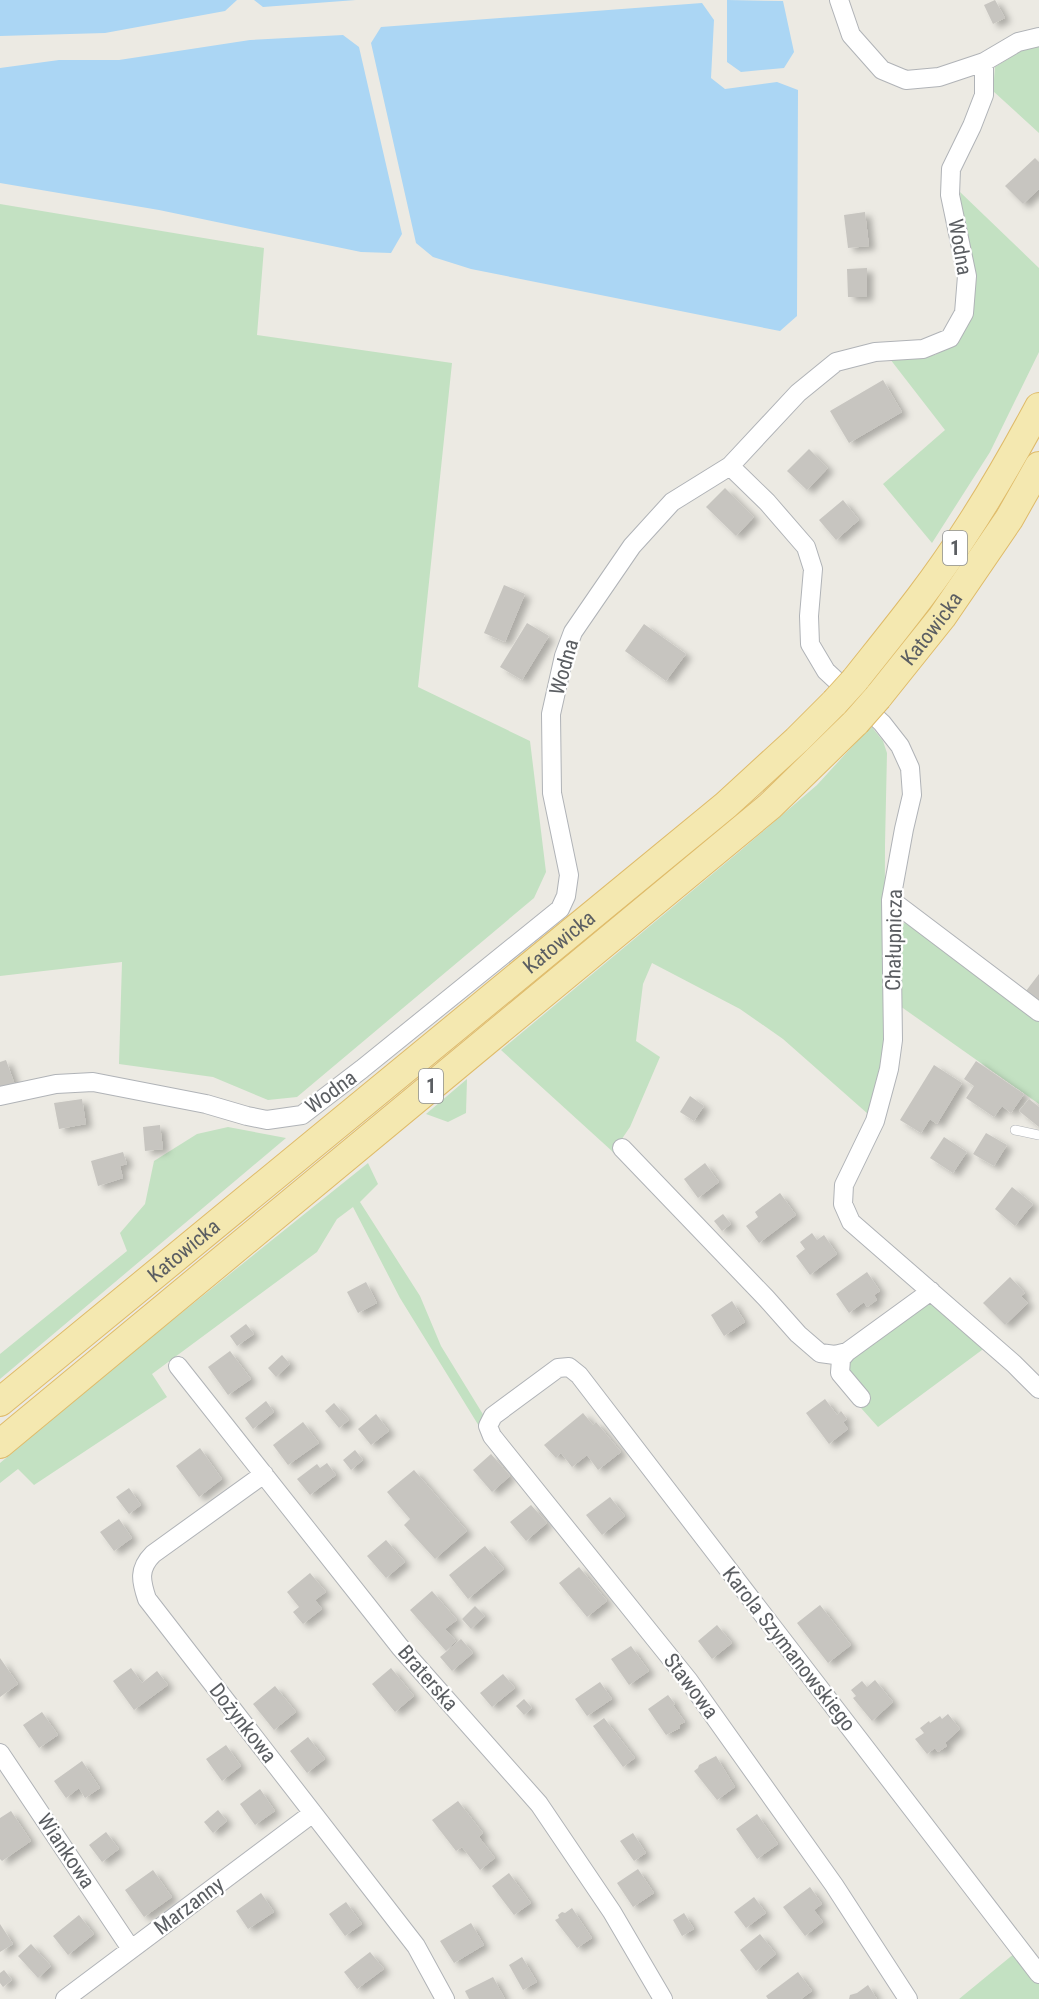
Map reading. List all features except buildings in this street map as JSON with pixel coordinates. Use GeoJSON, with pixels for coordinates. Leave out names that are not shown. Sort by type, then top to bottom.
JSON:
{"type":"FeatureCollection","features":[{"type":"Feature","properties":{"kind":"main road","name":"Katowicka"},"geometry":{"type":"LineString","coordinates":[[0,1402],[726,805],[796,740],[855,680],[916,603],[965,534],[1011,459],[1039,407]]}},
{"type":"Feature","properties":{"kind":"main road","name":"Katowicka"},"geometry":{"type":"LineString","coordinates":[[0,1444],[770,806],[856,722],[942,617],[1009,519],[1039,466]]}},
{"type":"Feature","properties":{"kind":"street"},"geometry":{"type":"LineString","coordinates":[[839,0],[851,35],[882,70],[906,80],[939,77],[984,62],[1018,42],[1039,37]]}},
{"type":"Feature","properties":{"kind":"street","name":"Wodna"},"geometry":{"type":"LineString","coordinates":[[0,1096],[56,1084],[93,1082],[206,1104],[267,1120],[302,1115],[560,909],[566,896],[568,875],[552,793],[551,714],[564,656],[573,632],[632,546],[672,502],[730,466],[798,393],[836,363],[875,352],[923,348],[950,338],[964,314],[967,276],[950,195],[951,169],[984,95],[984,62]]}},
{"type":"Feature","properties":{"kind":"street","name":"Chałupnicza"},"geometry":{"type":"LineString","coordinates":[[730,466],[767,502],[806,547],[813,569],[809,616],[810,644],[826,671],[882,723],[900,746],[910,768],[912,795],[891,900],[893,1040],[889,1069],[875,1121],[844,1185],[843,1204],[851,1222],[1014,1364],[1039,1389]]}},
{"type":"Feature","properties":{"kind":"street"},"geometry":{"type":"LineString","coordinates":[[891,900],[1039,1012]]}},
{"type":"Feature","properties":{"kind":"street"},"geometry":{"type":"LineString","coordinates":[[622,1148],[742,1272],[798,1334],[840,1373],[861,1398]]}},
{"type":"Feature","properties":{"kind":"street"},"geometry":{"type":"LineString","coordinates":[[840,1373],[841,1359],[847,1352],[931,1291]]}},
{"type":"Feature","properties":{"kind":"street"},"geometry":{"type":"LineString","coordinates":[[820,1353],[835,1355],[847,1352]]}},
{"type":"Feature","properties":{"kind":"street","name":"Braterska"},"geometry":{"type":"LineString","coordinates":[[178,1366],[400,1647],[539,1804],[612,1912],[663,1999]]}},
{"type":"Feature","properties":{"kind":"street","name":"Karola Szymanowskiego"},"geometry":{"type":"LineString","coordinates":[[525,1392],[558,1368],[569,1367],[579,1375],[1039,1974]]}},
{"type":"Feature","properties":{"kind":"street","name":"Stawowa"},"geometry":{"type":"LineString","coordinates":[[525,1392],[493,1416],[488,1426],[492,1436],[689,1681],[834,1885],[908,1999]]}},
{"type":"Feature","properties":{"kind":"street","name":"Dożynkowa"},"geometry":{"type":"LineString","coordinates":[[264,1474],[153,1554],[144,1563],[141,1582],[147,1599],[416,1946],[445,1999]]}},
{"type":"Feature","properties":{"kind":"street","name":"Wiankowa"},"geometry":{"type":"LineString","coordinates":[[0,1753],[131,1949]]}},
{"type":"Feature","properties":{"kind":"street","name":"Marzanny"},"geometry":{"type":"LineString","coordinates":[[65,1999],[313,1812]]}},
{"type":"Feature","properties":{"kind":"lane"},"geometry":{"type":"LineString","coordinates":[[1015,1130],[1039,1135]]}},
{"type":"Feature","properties":{"kind":"green space"},"geometry":{"type":"Polygon","coordinates":[[[1039,46],[1039,133],[993,91],[995,67],[1024,49],[1039,46]]]}},
{"type":"Feature","properties":{"kind":"green space"},"geometry":{"type":"Polygon","coordinates":[[[960,192],[1039,268],[1039,352],[990,452],[932,543],[883,484],[945,430],[890,359],[935,355],[955,343],[972,314],[976,277],[960,192]]]}},
{"type":"Feature","properties":{"kind":"green space"},"geometry":{"type":"Polygon","coordinates":[[[0,204],[264,248],[257,335],[452,363],[418,687],[530,741],[546,872],[534,898],[297,1097],[268,1100],[213,1077],[119,1064],[122,962],[0,976],[0,204]]]}},
{"type":"Feature","properties":{"kind":"green space"},"geometry":{"type":"Polygon","coordinates":[[[871,726],[883,741],[887,753],[884,1065],[868,1114],[783,1039],[740,1009],[652,963],[643,984],[636,1041],[660,1057],[630,1127],[613,1152],[501,1050],[817,785],[871,726]]]}},
{"type":"Feature","properties":{"kind":"green space"},"geometry":{"type":"Polygon","coordinates":[[[910,921],[1032,1013],[1039,1022],[1039,1104],[900,1006],[898,926],[910,921]]]}},
{"type":"Feature","properties":{"kind":"green space"},"geometry":{"type":"Polygon","coordinates":[[[467,1079],[466,1113],[448,1122],[426,1114],[467,1079]]]}},
{"type":"Feature","properties":{"kind":"green space"},"geometry":{"type":"Polygon","coordinates":[[[228,1127],[286,1138],[0,1379],[0,1354],[127,1251],[120,1233],[145,1204],[154,1161],[197,1134],[228,1127]]]}},
{"type":"Feature","properties":{"kind":"green space"},"geometry":{"type":"Polygon","coordinates":[[[368,1163],[378,1184],[360,1202],[420,1296],[441,1346],[484,1416],[482,1431],[400,1298],[353,1207],[337,1219],[317,1252],[152,1374],[167,1397],[34,1485],[18,1469],[0,1483],[0,1463],[149,1339],[368,1163]]]}},
{"type":"Feature","properties":{"kind":"green space"},"geometry":{"type":"Polygon","coordinates":[[[929,1304],[943,1308],[986,1347],[878,1427],[861,1408],[868,1401],[845,1367],[851,1355],[929,1304]]]}},
{"type":"Feature","properties":{"kind":"green space"},"geometry":{"type":"Polygon","coordinates":[[[1015,1953],[1039,1983],[1039,1999],[959,1999],[1015,1953]]]}},
{"type":"Feature","properties":{"kind":"water"},"geometry":{"type":"Polygon","coordinates":[[[0,0],[237,0],[225,11],[105,33],[0,36],[0,0]]]}},
{"type":"Feature","properties":{"kind":"water"},"geometry":{"type":"Polygon","coordinates":[[[254,0],[356,0],[263,7],[254,0]]]}},
{"type":"Feature","properties":{"kind":"water"},"geometry":{"type":"Polygon","coordinates":[[[727,0],[783,1],[794,52],[784,68],[741,72],[727,62],[727,0]]]}},
{"type":"Feature","properties":{"kind":"water"},"geometry":{"type":"Polygon","coordinates":[[[702,3],[714,20],[711,78],[725,89],[777,82],[798,90],[797,316],[780,331],[471,269],[433,257],[416,243],[371,43],[381,27],[702,3]]]}},
{"type":"Feature","properties":{"kind":"water"},"geometry":{"type":"Polygon","coordinates":[[[343,35],[359,47],[402,234],[391,253],[361,252],[159,210],[0,183],[0,68],[59,60],[119,60],[250,40],[343,35]]]}}]}
